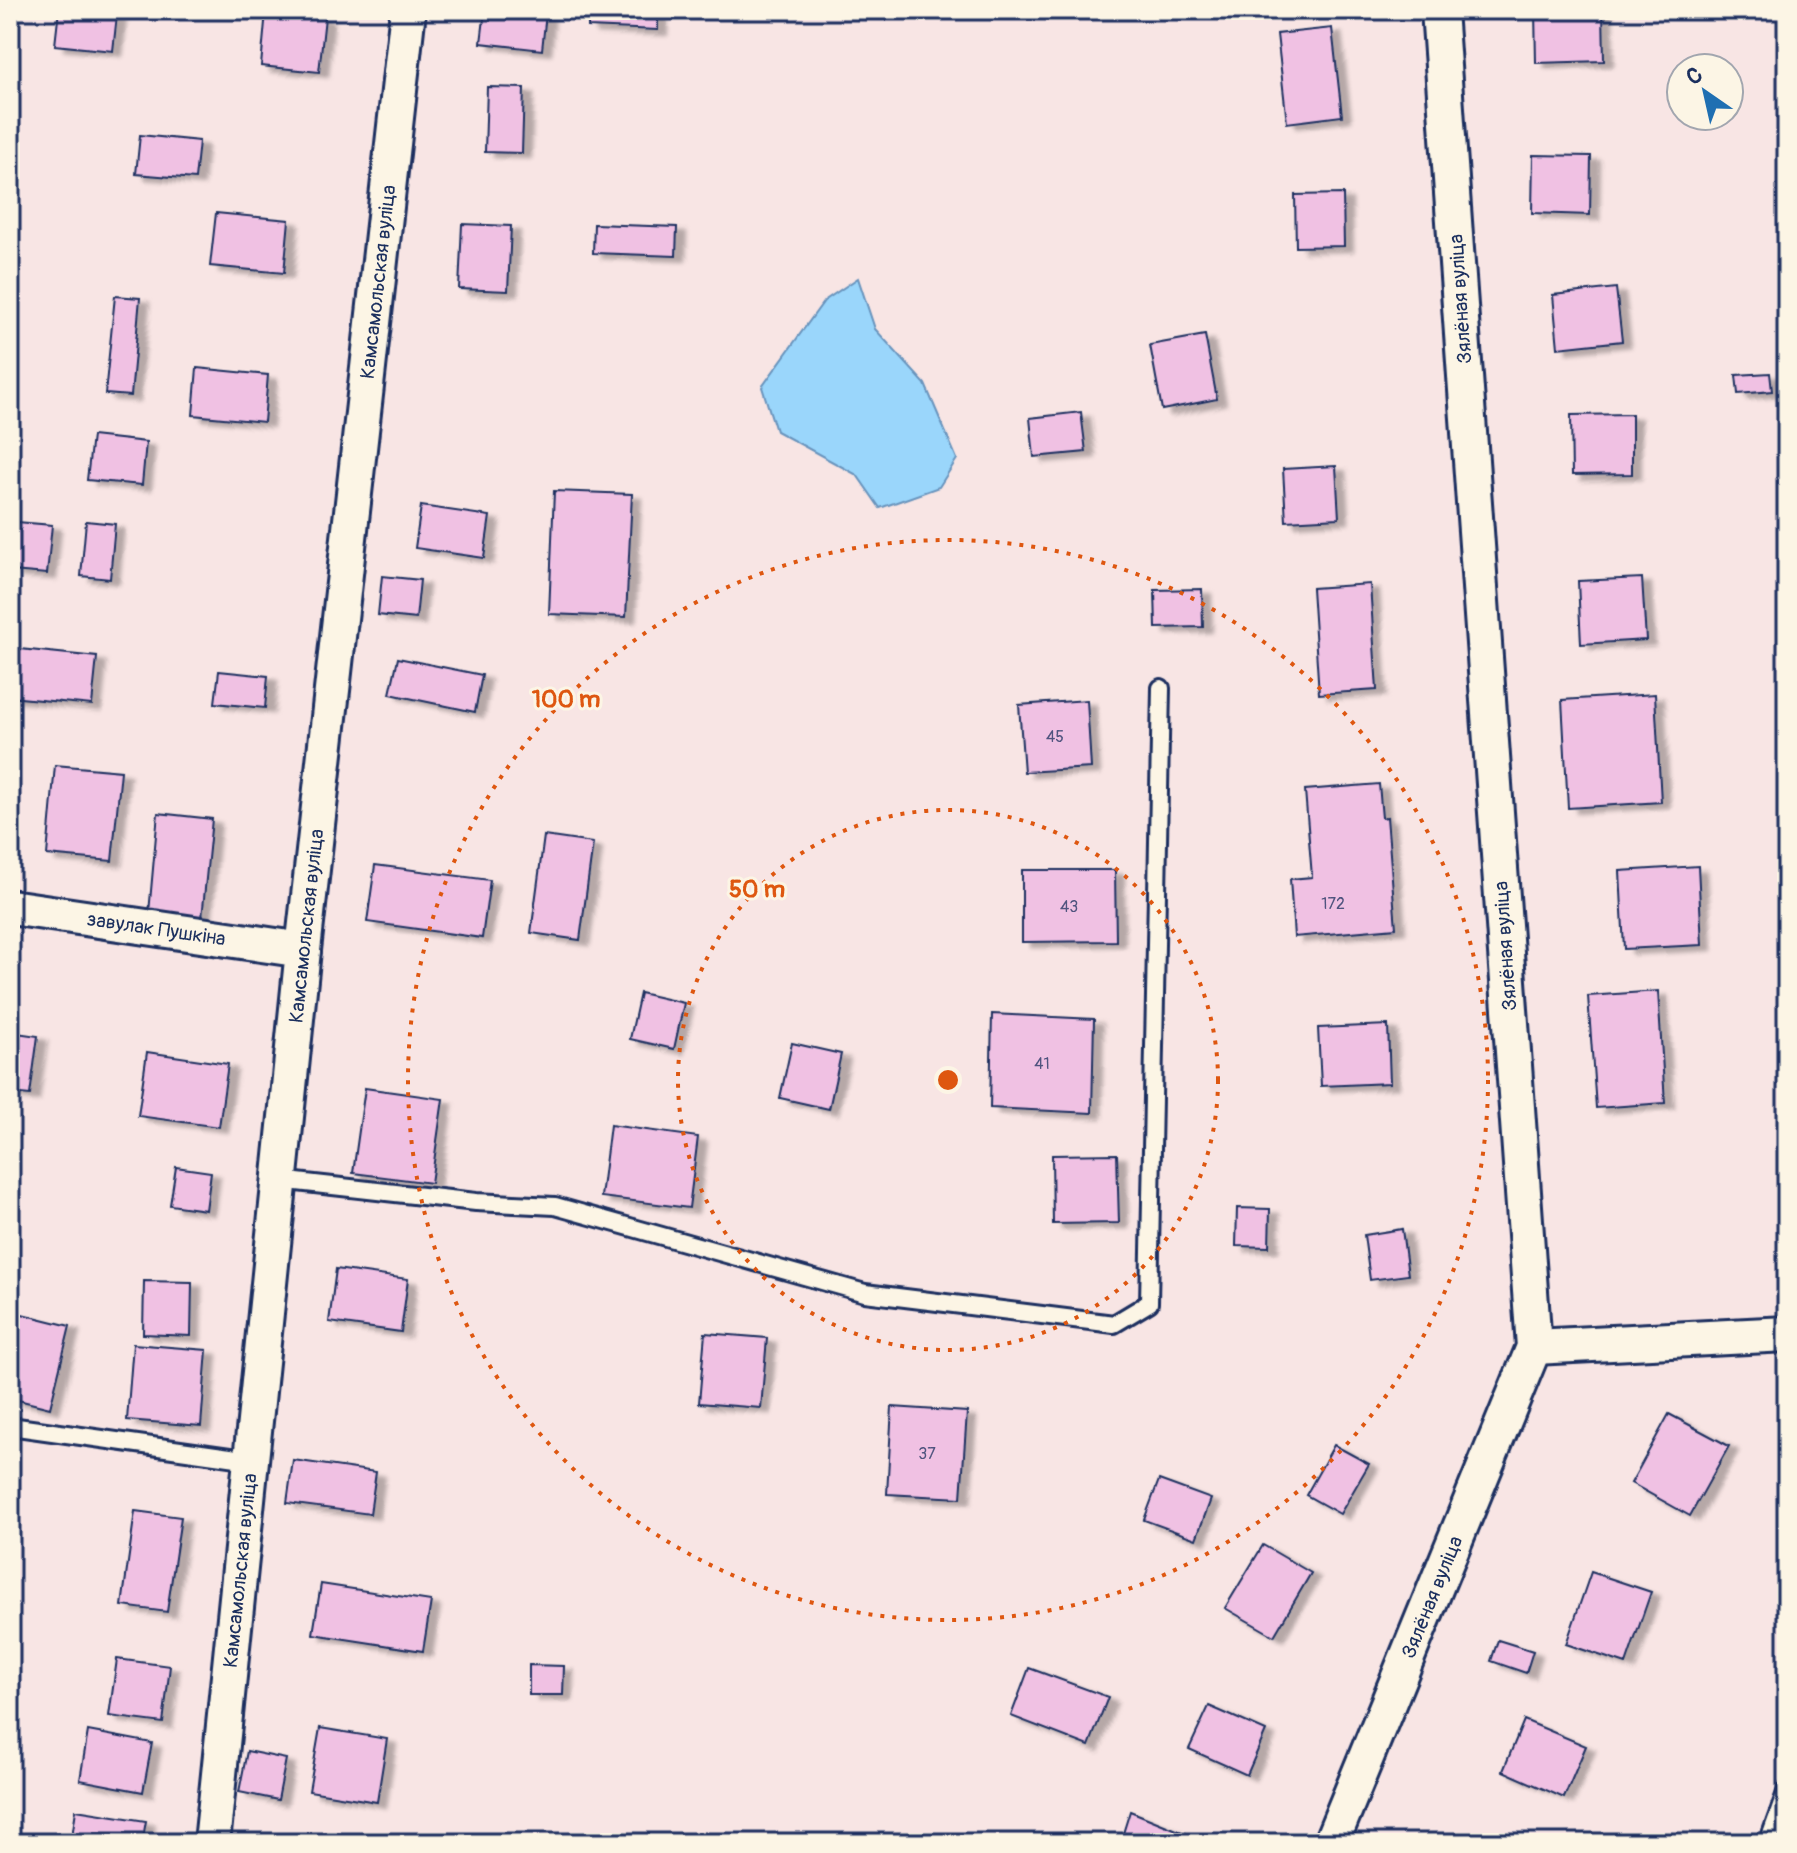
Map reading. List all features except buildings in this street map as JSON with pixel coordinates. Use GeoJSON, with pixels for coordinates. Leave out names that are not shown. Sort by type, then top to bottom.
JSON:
{"type":"FeatureCollection","features":[{"type":"Feature","properties":{"kind":"street","name":"Камсамольская вуліца"},"geometry":{"type":"LineString","coordinates":[[212,1843],[303,950],[408,10]]}},
{"type":"Feature","properties":{"kind":"street","name":"Зялёная вуліца"},"geometry":{"type":"LineString","coordinates":[[1331,1843],[1534,1347],[1439,10]]}},
{"type":"Feature","properties":{"kind":"street","name":"завулак Пушкіна"},"geometry":{"type":"LineString","coordinates":[[10,907],[303,950]]}},
{"type":"Feature","properties":{"kind":"street"},"geometry":{"type":"LineString","coordinates":[[1534,1347],[1787,1334]]}},
{"type":"Feature","properties":{"kind":"lane"},"geometry":{"type":"LineString","coordinates":[[279,1180],[476,1202],[555,1206],[865,1293],[1114,1324],[1149,1303],[1161,688]]}},
{"type":"Feature","properties":{"kind":"lane"},"geometry":{"type":"LineString","coordinates":[[10,1426],[251,1460]]}},
{"type":"Feature","properties":{"kind":"lane"},"geometry":{"type":"LineString","coordinates":[[1768,1843],[1787,1790]]}},
{"type":"Feature","properties":{"kind":"water"},"geometry":{"type":"Polygon","coordinates":[[[858,278],[875,329],[925,384],[957,459],[939,487],[880,508],[857,475],[776,431],[762,387],[824,301],[858,278]]]}}]}
